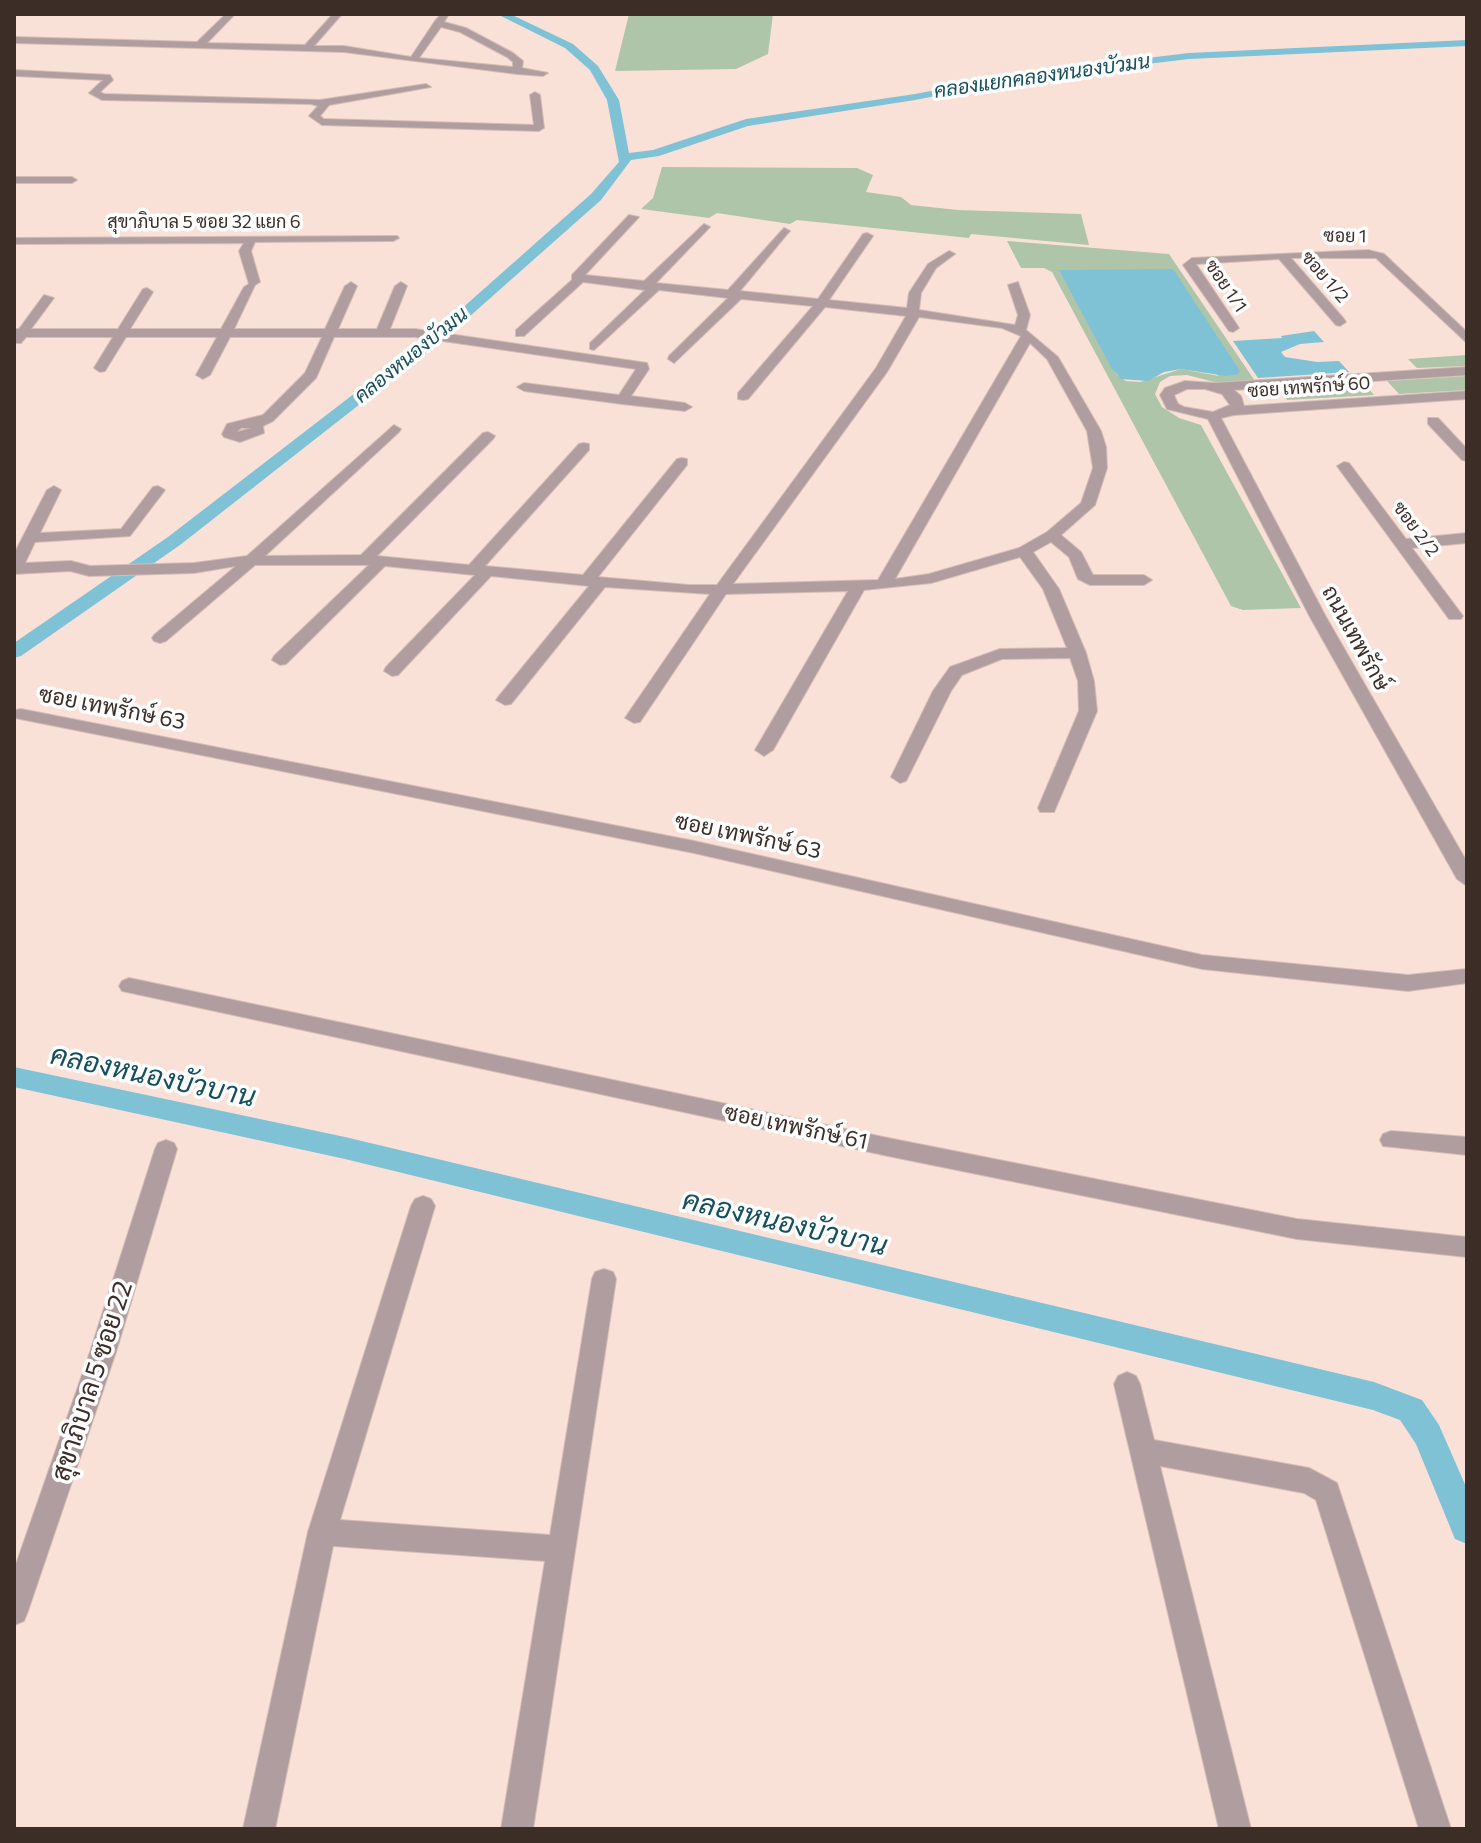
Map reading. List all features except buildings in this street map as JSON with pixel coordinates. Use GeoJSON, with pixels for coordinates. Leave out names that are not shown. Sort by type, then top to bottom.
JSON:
{"type":"FeatureCollection","features":[{"type":"Feature","properties":{"kind":"street"},"geometry":{"type":"LineString","coordinates":[[199,45],[231,14]]}},
{"type":"Feature","properties":{"kind":"street"},"geometry":{"type":"LineString","coordinates":[[307,48],[338,14]]}},
{"type":"Feature","properties":{"kind":"street"},"geometry":{"type":"LineString","coordinates":[[413,60],[445,14]]}},
{"type":"Feature","properties":{"kind":"street"},"geometry":{"type":"LineString","coordinates":[[438,23],[463,30],[510,55],[518,61],[517,71]]}},
{"type":"Feature","properties":{"kind":"street"},"geometry":{"type":"LineString","coordinates":[[14,40],[354,50],[413,60],[543,73]]}},
{"type":"Feature","properties":{"kind":"street"},"geometry":{"type":"LineString","coordinates":[[14,73],[107,77],[108,80],[94,93],[102,97],[321,103],[426,87]]}},
{"type":"Feature","properties":{"kind":"street"},"geometry":{"type":"LineString","coordinates":[[321,103],[324,105],[314,116],[315,120],[322,122],[539,128],[535,95]]}},
{"type":"Feature","properties":{"kind":"street"},"geometry":{"type":"LineString","coordinates":[[14,180],[72,180]]}},
{"type":"Feature","properties":{"kind":"street"},"geometry":{"type":"LineString","coordinates":[[20,556],[89,571],[117,564],[163,563],[194,568],[228,561],[383,560],[593,583],[720,591],[883,585],[931,578],[1024,551],[1052,535],[1088,505],[1100,468],[1099,447],[1076,395],[1052,357],[1024,333],[991,322],[649,287],[580,279],[575,275],[633,217]]}},
{"type":"Feature","properties":{"kind":"street"},"geometry":{"type":"LineString","coordinates":[[594,346],[704,227]]}},
{"type":"Feature","properties":{"kind":"street"},"geometry":{"type":"LineString","coordinates":[[674,359],[734,296],[784,231]]}},
{"type":"Feature","properties":{"kind":"street"},"geometry":{"type":"LineString","coordinates":[[743,396],[820,305],[867,236]]}},
{"type":"Feature","properties":{"kind":"street","name":"สุขาภิบาล 5 ซอย 32 แยก 6"},"geometry":{"type":"LineString","coordinates":[[14,241],[393,238]]}},
{"type":"Feature","properties":{"kind":"street"},"geometry":{"type":"LineString","coordinates":[[203,375],[252,284],[245,251],[251,239]]}},
{"type":"Feature","properties":{"kind":"street"},"geometry":{"type":"LineString","coordinates":[[634,718],[720,591],[882,369],[912,321],[915,293],[932,266],[949,254]]}},
{"type":"Feature","properties":{"kind":"street","name":"ซอย 1"},"geometry":{"type":"LineString","coordinates":[[1189,263],[1282,255],[1377,255],[1467,339]]}},
{"type":"Feature","properties":{"kind":"street","name":"ซอย 1/2"},"geometry":{"type":"LineString","coordinates":[[1282,255],[1340,322]]}},
{"type":"Feature","properties":{"kind":"street","name":"ซอย 1/1"},"geometry":{"type":"LineString","coordinates":[[1189,263],[1233,328]]}},
{"type":"Feature","properties":{"kind":"street"},"geometry":{"type":"LineString","coordinates":[[520,333],[580,279]]}},
{"type":"Feature","properties":{"kind":"street"},"geometry":{"type":"LineString","coordinates":[[883,585],[1024,333],[1024,315],[1014,285]]}},
{"type":"Feature","properties":{"kind":"street"},"geometry":{"type":"LineString","coordinates":[[255,424],[268,418],[311,375],[351,286]]}},
{"type":"Feature","properties":{"kind":"street"},"geometry":{"type":"LineString","coordinates":[[382,333],[401,286]]}},
{"type":"Feature","properties":{"kind":"street"},"geometry":{"type":"LineString","coordinates":[[100,368],[147,292]]}},
{"type":"Feature","properties":{"kind":"street"},"geometry":{"type":"LineString","coordinates":[[17,336],[48,298]]}},
{"type":"Feature","properties":{"kind":"street"},"geometry":{"type":"LineString","coordinates":[[17,336],[122,333],[424,334],[642,366],[622,400]]}},
{"type":"Feature","properties":{"kind":"street","name":"ซอย เทพรักษ์ 60"},"geometry":{"type":"LineString","coordinates":[[1467,371],[1217,387],[1185,385],[1167,395],[1172,406],[1180,410],[1213,416],[1233,411],[1467,395]]}},
{"type":"Feature","properties":{"kind":"street"},"geometry":{"type":"LineString","coordinates":[[524,387],[685,407]]}},
{"type":"Feature","properties":{"kind":"street"},"geometry":{"type":"LineString","coordinates":[[1217,387],[1237,401],[1233,411]]}},
{"type":"Feature","properties":{"kind":"street","name":"ถนนเทพรักษ์"},"geometry":{"type":"LineString","coordinates":[[1213,416],[1318,617],[1467,879]]}},
{"type":"Feature","properties":{"kind":"street"},"geometry":{"type":"LineString","coordinates":[[1433,421],[1467,457]]}},
{"type":"Feature","properties":{"kind":"street"},"geometry":{"type":"LineString","coordinates":[[160,638],[252,560],[394,429]]}},
{"type":"Feature","properties":{"kind":"street"},"geometry":{"type":"LineString","coordinates":[[365,560],[488,436]]}},
{"type":"Feature","properties":{"kind":"street"},"geometry":{"type":"LineString","coordinates":[[392,671],[584,447]]}},
{"type":"Feature","properties":{"kind":"street"},"geometry":{"type":"LineString","coordinates":[[505,700],[682,462]]}},
{"type":"Feature","properties":{"kind":"street","name":"ซอย 2/2"},"geometry":{"type":"LineString","coordinates":[[1344,466],[1455,616]]}},
{"type":"Feature","properties":{"kind":"street"},"geometry":{"type":"LineString","coordinates":[[20,556],[54,490]]}},
{"type":"Feature","properties":{"kind":"street"},"geometry":{"type":"LineString","coordinates":[[20,556],[125,533],[158,490]]}},
{"type":"Feature","properties":{"kind":"street"},"geometry":{"type":"LineString","coordinates":[[1052,535],[1076,555],[1084,576],[1090,580],[1144,580]]}},
{"type":"Feature","properties":{"kind":"street"},"geometry":{"type":"LineString","coordinates":[[1402,544],[1467,538]]}},
{"type":"Feature","properties":{"kind":"street"},"geometry":{"type":"LineString","coordinates":[[1024,551],[1051,589],[1078,653],[1086,681],[1088,711],[1047,808]]}},
{"type":"Feature","properties":{"kind":"street"},"geometry":{"type":"LineString","coordinates":[[280,660],[383,560]]}},
{"type":"Feature","properties":{"kind":"street"},"geometry":{"type":"LineString","coordinates":[[764,750],[859,586]]}},
{"type":"Feature","properties":{"kind":"street"},"geometry":{"type":"LineString","coordinates":[[900,777],[942,691],[956,671],[1000,654],[1078,653]]}},
{"type":"Feature","properties":{"kind":"street","name":"ซอย เทพรักษ์ 63"},"geometry":{"type":"LineString","coordinates":[[21,714],[694,847],[1202,962],[1408,983],[1467,976]]}},
{"type":"Feature","properties":{"kind":"street","name":"ซอย เทพรักษ์ 61"},"geometry":{"type":"LineString","coordinates":[[129,986],[1297,1229],[1467,1247]]}},
{"type":"Feature","properties":{"kind":"street"},"geometry":{"type":"LineString","coordinates":[[1391,1140],[1467,1146]]}},
{"type":"Feature","properties":{"kind":"street","name":"สุขาภิบาล 5 ซอย 22"},"geometry":{"type":"LineString","coordinates":[[14,1611],[103,1352],[166,1149]]}},
{"type":"Feature","properties":{"kind":"street"},"geometry":{"type":"LineString","coordinates":[[259,1829],[322,1532],[423,1206]]}},
{"type":"Feature","properties":{"kind":"street"},"geometry":{"type":"LineString","coordinates":[[517,1829],[604,1279]]}},
{"type":"Feature","properties":{"kind":"street"},"geometry":{"type":"LineString","coordinates":[[1127,1384],[1235,1829]]}},
{"type":"Feature","properties":{"kind":"street"},"geometry":{"type":"LineString","coordinates":[[1144,1451],[1309,1481],[1327,1492],[1435,1829]]}},
{"type":"Feature","properties":{"kind":"street"},"geometry":{"type":"LineString","coordinates":[[322,1532],[561,1549]]}},
{"type":"Feature","properties":{"kind":"green space"},"geometry":{"type":"Polygon","coordinates":[[[629,14],[773,14],[768,54],[736,69],[615,71],[629,14]]]}},
{"type":"Feature","properties":{"kind":"green space"},"geometry":{"type":"Polygon","coordinates":[[[662,167],[857,168],[873,175],[866,192],[901,197],[911,205],[958,210],[1081,214],[1089,245],[971,234],[969,238],[797,220],[790,224],[717,213],[709,218],[641,209],[653,198],[662,167]]]}},
{"type":"Feature","properties":{"kind":"green space"},"geometry":{"type":"Polygon","coordinates":[[[1007,241],[1169,254],[1255,381],[1222,384],[1187,375],[1170,376],[1160,382],[1155,394],[1162,407],[1179,418],[1201,425],[1301,608],[1243,610],[1231,606],[1052,272],[1044,268],[1021,268],[1007,241]],[[1060,271],[1117,375],[1126,381],[1140,382],[1181,369],[1219,376],[1060,271]]]}},
{"type":"Feature","properties":{"kind":"green space"},"geometry":{"type":"Polygon","coordinates":[[[1467,355],[1467,366],[1417,368],[1408,359],[1467,355]]]}},
{"type":"Feature","properties":{"kind":"green space"},"geometry":{"type":"Polygon","coordinates":[[[1467,376],[1467,390],[1399,394],[1387,381],[1467,376]]]}},
{"type":"Feature","properties":{"kind":"green space"},"geometry":{"type":"Polygon","coordinates":[[[1365,384],[1374,395],[1287,400],[1279,390],[1365,384]]]}},
{"type":"Feature","properties":{"kind":"water"},"geometry":{"type":"Polygon","coordinates":[[[1173,269],[1240,371],[1238,374],[1226,376],[1181,369],[1164,372],[1148,381],[1121,379],[1111,367],[1059,270],[1173,269]]]}},
{"type":"Feature","properties":{"kind":"water"},"geometry":{"type":"Polygon","coordinates":[[[1314,331],[1324,342],[1300,344],[1281,352],[1285,357],[1317,362],[1339,361],[1349,372],[1258,378],[1233,341],[1282,338],[1314,331]]]}},
{"type":"Feature","properties":{"kind":"waterway","name":"คลองหนองบัวมน"},"geometry":{"type":"LineString","coordinates":[[502,14],[569,46],[594,68],[613,100],[624,157]]}},
{"type":"Feature","properties":{"kind":"waterway","name":"คลองแยกคลองหนองบัวมน"},"geometry":{"type":"LineString","coordinates":[[624,157],[655,153],[746,123],[915,97],[1029,75],[1189,56],[1467,43]]}},
{"type":"Feature","properties":{"kind":"waterway","name":"คลองหนองบัวมน"},"geometry":{"type":"LineString","coordinates":[[14,652],[174,541],[447,329],[596,197],[625,162],[624,157]]}},
{"type":"Feature","properties":{"kind":"waterway","name":"คลองหนองบัวบาน"},"geometry":{"type":"LineString","coordinates":[[14,1077],[345,1148],[1374,1396],[1411,1410],[1428,1435],[1467,1528]]}}]}
